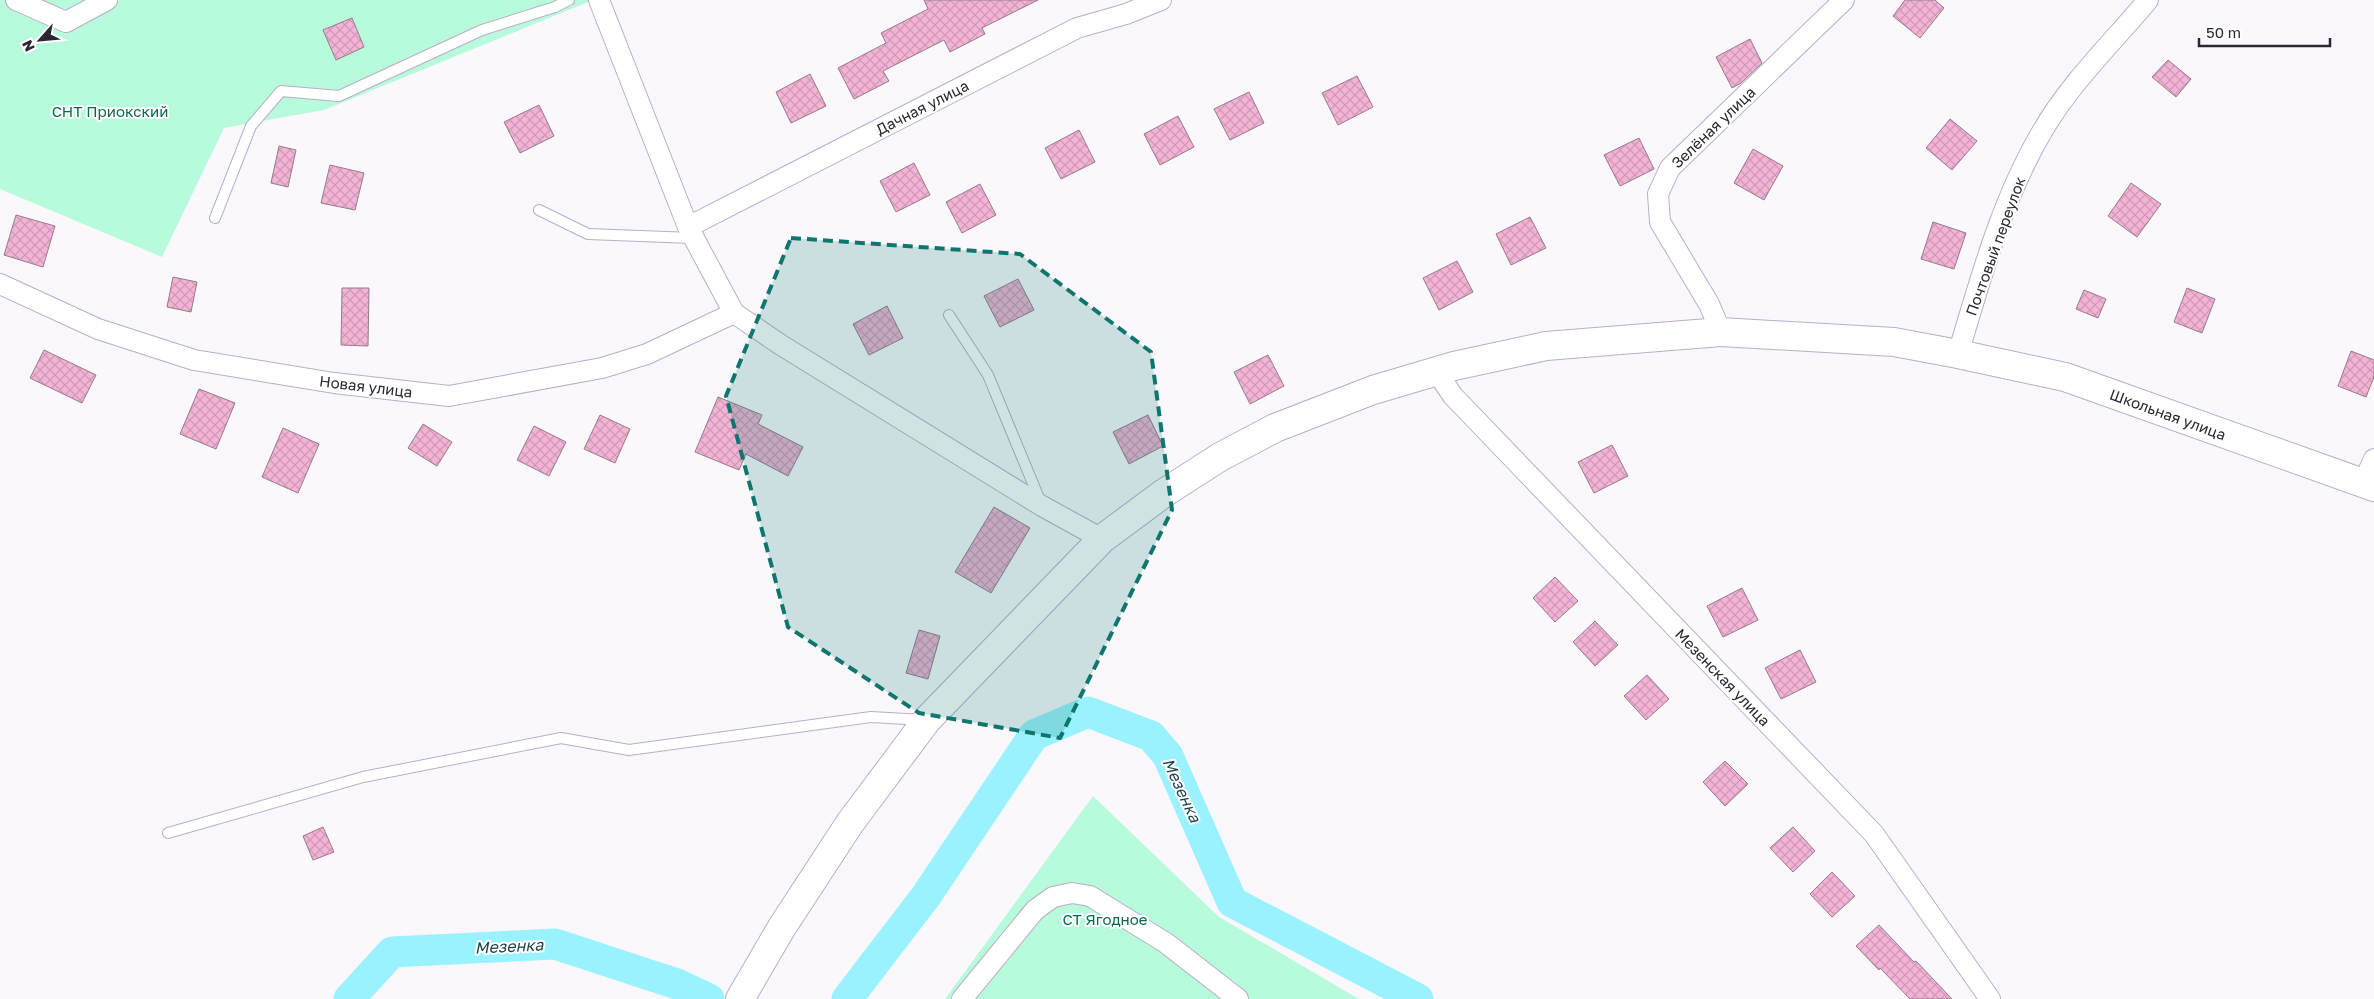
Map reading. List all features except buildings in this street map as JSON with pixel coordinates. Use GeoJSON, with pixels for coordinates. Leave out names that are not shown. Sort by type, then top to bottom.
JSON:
{"type":"FeatureCollection","features":[{"type":"Feature","properties":{"kind":"main road","name":"Школьная улица"},"geometry":{"type":"LineString","coordinates":[[740,999],[782,927],[850,823],[927,720],[1102,540],[1164,493],[1220,457],[1275,428],[1373,390],[1436,371],[1546,346],[1721,332],[1894,342],[2065,377],[2370,477]]}},
{"type":"Feature","properties":{"kind":"street"},"geometry":{"type":"LineString","coordinates":[[16,0],[66,22],[108,0]]}},
{"type":"Feature","properties":{"kind":"street"},"geometry":{"type":"LineString","coordinates":[[599,0],[691,233],[734,313],[781,345],[1042,506],[1102,540]]}},
{"type":"Feature","properties":{"kind":"street","name":"Дачная улица"},"geometry":{"type":"LineString","coordinates":[[691,233],[1077,28],[1126,14],[1161,0]]}},
{"type":"Feature","properties":{"kind":"street","name":"Зелёная улица"},"geometry":{"type":"LineString","coordinates":[[1721,332],[1709,304],[1660,222],[1658,194],[1670,168],[1844,0]]}},
{"type":"Feature","properties":{"kind":"street","name":"Почтовый переулок"},"geometry":{"type":"LineString","coordinates":[[1958,354],[1978,286],[2014,184],[2039,137],[2074,86],[2148,0]]}},
{"type":"Feature","properties":{"kind":"street","name":"Новая улица"},"geometry":{"type":"LineString","coordinates":[[0,284],[98,329],[194,360],[334,383],[449,396],[602,368],[647,354],[734,313]]}},
{"type":"Feature","properties":{"kind":"street","name":"Мезенская улица"},"geometry":{"type":"LineString","coordinates":[[1436,371],[1453,396],[1874,834],[1990,999]]}},
{"type":"Feature","properties":{"kind":"street"},"geometry":{"type":"LineString","coordinates":[[962,999],[1035,910],[1053,897],[1072,893],[1090,896],[1166,943],[1238,999]]}},
{"type":"Feature","properties":{"kind":"lane"},"geometry":{"type":"LineString","coordinates":[[215,218],[251,126],[281,91],[340,96],[482,30],[555,7],[569,0]]}},
{"type":"Feature","properties":{"kind":"lane"},"geometry":{"type":"LineString","coordinates":[[539,210],[588,234],[691,233]]}},
{"type":"Feature","properties":{"kind":"lane"},"geometry":{"type":"LineString","coordinates":[[949,315],[988,375],[1042,506]]}},
{"type":"Feature","properties":{"kind":"lane"},"geometry":{"type":"LineString","coordinates":[[168,833],[363,777],[561,738],[629,750],[871,718],[927,720]]}},
{"type":"Feature","properties":{"kind":"highlighted area"},"geometry":{"type":"Polygon","coordinates":[[[791,238],[1020,254],[1151,352],[1172,510],[1060,738],[919,713],[788,627],[726,396],[791,238]]]}},
{"type":"Feature","properties":{"kind":"green space","name":"СНТ Приокский"},"geometry":{"type":"Polygon","coordinates":[[[0,0],[593,0],[324,110],[224,128],[162,257],[0,189],[0,0]]]}},
{"type":"Feature","properties":{"kind":"green space","name":"СТ Ягодное"},"geometry":{"type":"Polygon","coordinates":[[[1093,796],[1219,917],[1359,999],[945,999],[1093,796]]]}},
{"type":"Feature","properties":{"kind":"waterway","name":"Мезенка"},"geometry":{"type":"LineString","coordinates":[[847,999],[926,896],[1034,735],[1088,712],[1151,736],[1168,756],[1232,902],[1418,999]]}},
{"type":"Feature","properties":{"kind":"waterway","name":"Мезенка"},"geometry":{"type":"LineString","coordinates":[[349,999],[392,952],[555,944],[677,984],[709,999]]}}]}
